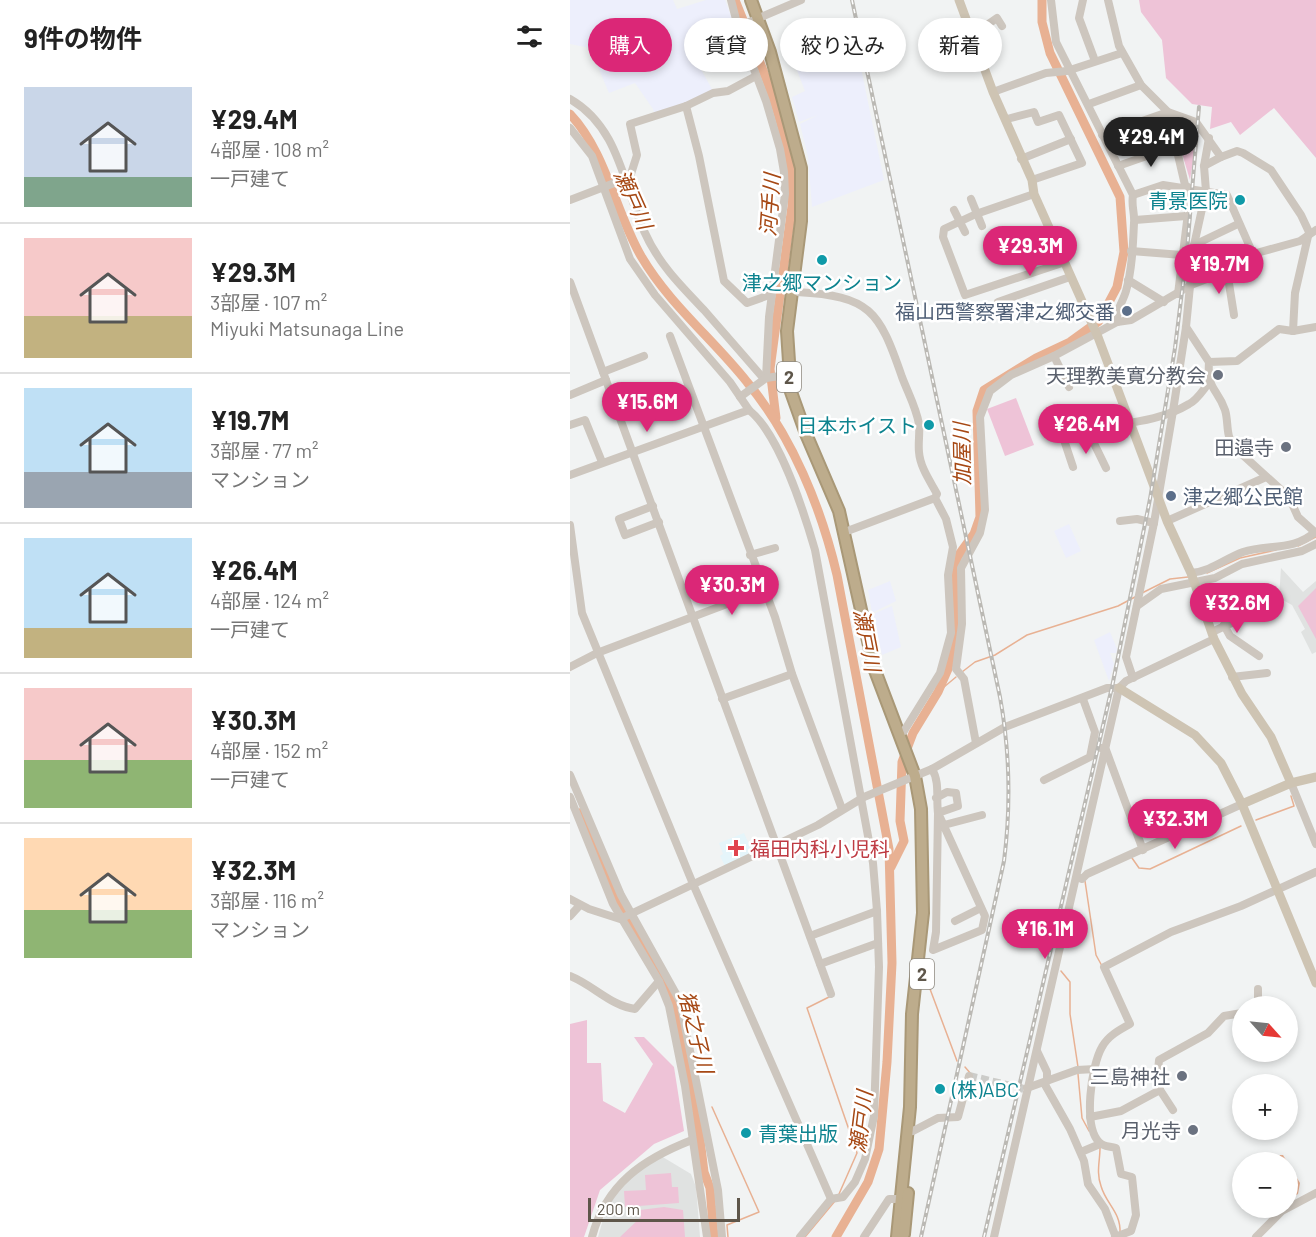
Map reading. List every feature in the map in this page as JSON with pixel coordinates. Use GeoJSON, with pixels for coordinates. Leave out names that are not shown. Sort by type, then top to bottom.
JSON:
{"type":"FeatureCollection","features":[{"type":"Feature","properties":{"kind":"highway","name":"2"},"geometry":{"type":"LineString","coordinates":[[751,0],[758,18]]}},
{"type":"Feature","properties":{"kind":"highway","name":"2"},"geometry":{"type":"LineString","coordinates":[[758,18],[759,0]]}},
{"type":"Feature","properties":{"kind":"highway","name":"2"},"geometry":{"type":"LineString","coordinates":[[768,47],[801,140],[807,177],[806,221],[788,375],[834,483],[850,530],[879,666],[918,775],[932,830],[928,914],[929,950],[918,1008],[913,1131],[897,1237]]}},
{"type":"Feature","properties":{"kind":"highway","name":"2"},"geometry":{"type":"LineString","coordinates":[[768,52],[795,141],[802,178],[801,221],[787,330],[788,375],[797,411],[839,511],[874,668],[904,737]]}},
{"type":"Feature","properties":{"kind":"highway","name":"2"},"geometry":{"type":"LineString","coordinates":[[904,1237],[912,1014],[923,912],[918,775]]}},
{"type":"Feature","properties":{"kind":"main road"},"geometry":{"type":"LineString","coordinates":[[960,0],[967,18]]}},
{"type":"Feature","properties":{"kind":"main road"},"geometry":{"type":"LineString","coordinates":[[986,72],[1021,159],[1032,180],[1034,194],[1094,328],[1213,636],[1233,677],[1271,737],[1291,783]]}},
{"type":"Feature","properties":{"kind":"main road"},"geometry":{"type":"LineString","coordinates":[[1119,688],[1195,735],[1221,763],[1242,804],[1316,982]]}},
{"type":"Feature","properties":{"kind":"main road"},"geometry":{"type":"LineString","coordinates":[[1242,804],[1291,783],[1316,777]]}},
{"type":"Feature","properties":{"kind":"street"},"geometry":{"type":"LineString","coordinates":[[731,0],[736,18]]}},
{"type":"Feature","properties":{"kind":"street"},"geometry":{"type":"LineString","coordinates":[[760,18],[801,0]]}},
{"type":"Feature","properties":{"kind":"street"},"geometry":{"type":"LineString","coordinates":[[1052,0],[1056,42],[1068,71],[1089,104],[1133,195],[1130,208],[1135,220],[1128,280],[1126,292],[1116,313],[1117,322]]}},
{"type":"Feature","properties":{"kind":"street"},"geometry":{"type":"LineString","coordinates":[[1083,0],[1079,18],[1095,61]]}},
{"type":"Feature","properties":{"kind":"street"},"geometry":{"type":"LineString","coordinates":[[1108,0],[1122,53],[1141,85],[1168,112],[1196,122],[1221,157]]}},
{"type":"Feature","properties":{"kind":"street"},"geometry":{"type":"LineString","coordinates":[[993,92],[1056,70],[1068,71],[1122,53]]}},
{"type":"Feature","properties":{"kind":"street"},"geometry":{"type":"LineString","coordinates":[[755,72],[780,149],[785,194],[772,294],[765,379]]}},
{"type":"Feature","properties":{"kind":"street"},"geometry":{"type":"LineString","coordinates":[[570,200],[626,180],[637,155],[630,124],[686,106],[713,93],[728,92],[756,76]]}},
{"type":"Feature","properties":{"kind":"street"},"geometry":{"type":"LineString","coordinates":[[1089,104],[1141,85]]}},
{"type":"Feature","properties":{"kind":"street"},"geometry":{"type":"LineString","coordinates":[[570,99],[581,105],[608,136],[643,229],[659,260],[765,379]]}},
{"type":"Feature","properties":{"kind":"street"},"geometry":{"type":"LineString","coordinates":[[686,106],[699,156],[724,281],[747,303],[772,294]]}},
{"type":"Feature","properties":{"kind":"street"},"geometry":{"type":"LineString","coordinates":[[1007,119],[1034,112],[1038,122],[1059,115],[1082,163],[1032,180]]}},
{"type":"Feature","properties":{"kind":"street"},"geometry":{"type":"LineString","coordinates":[[1102,135],[1168,112]]}},
{"type":"Feature","properties":{"kind":"street"},"geometry":{"type":"LineString","coordinates":[[1168,112],[1185,185],[1191,189]]}},
{"type":"Feature","properties":{"kind":"street"},"geometry":{"type":"LineString","coordinates":[[570,128],[592,156],[630,259],[655,295],[741,396],[782,460],[809,530],[826,601],[873,863],[878,943],[874,1116],[864,1159],[855,1182],[843,1197],[834,1199],[800,1237]]}},
{"type":"Feature","properties":{"kind":"street"},"geometry":{"type":"LineString","coordinates":[[1132,678],[1126,657],[1154,523],[1173,411],[1186,327],[1194,245],[1206,191],[1204,166],[1209,138]]}},
{"type":"Feature","properties":{"kind":"street"},"geometry":{"type":"LineString","coordinates":[[1021,159],[1071,139]]}},
{"type":"Feature","properties":{"kind":"street"},"geometry":{"type":"LineString","coordinates":[[1118,166],[1175,146]]}},
{"type":"Feature","properties":{"kind":"street"},"geometry":{"type":"LineString","coordinates":[[1204,166],[1238,151],[1243,153],[1271,170],[1285,187],[1313,231],[1295,293],[1293,331]]}},
{"type":"Feature","properties":{"kind":"street"},"geometry":{"type":"LineString","coordinates":[[1133,195],[1163,185],[1227,195],[1253,254]]}},
{"type":"Feature","properties":{"kind":"street"},"geometry":{"type":"LineString","coordinates":[[1178,294],[1191,189]]}},
{"type":"Feature","properties":{"kind":"street"},"geometry":{"type":"LineString","coordinates":[[1034,194],[976,214],[944,229],[943,237],[965,296],[1065,261]]}},
{"type":"Feature","properties":{"kind":"street"},"geometry":{"type":"LineString","coordinates":[[971,199],[982,226]]}},
{"type":"Feature","properties":{"kind":"street"},"geometry":{"type":"LineString","coordinates":[[954,210],[965,232]]}},
{"type":"Feature","properties":{"kind":"street"},"geometry":{"type":"LineString","coordinates":[[1135,220],[1186,216]]}},
{"type":"Feature","properties":{"kind":"street"},"geometry":{"type":"LineString","coordinates":[[1194,245],[1238,224]]}},
{"type":"Feature","properties":{"kind":"street"},"geometry":{"type":"LineString","coordinates":[[976,742],[964,679],[956,669],[962,624],[961,568],[980,533],[985,510],[981,408],[993,388],[1011,375],[1054,356],[1094,328],[1131,320],[1191,285],[1227,271],[1253,254],[1300,241],[1313,231]]}},
{"type":"Feature","properties":{"kind":"street"},"geometry":{"type":"LineString","coordinates":[[1131,252],[1182,255]]}},
{"type":"Feature","properties":{"kind":"street"},"geometry":{"type":"LineString","coordinates":[[1227,271],[1234,315]]}},
{"type":"Feature","properties":{"kind":"street"},"geometry":{"type":"LineString","coordinates":[[998,302],[1070,277]]}},
{"type":"Feature","properties":{"kind":"street"},"geometry":{"type":"LineString","coordinates":[[1128,280],[1164,302]]}},
{"type":"Feature","properties":{"kind":"street"},"geometry":{"type":"LineString","coordinates":[[570,282],[604,379],[633,452],[690,617],[831,994]]}},
{"type":"Feature","properties":{"kind":"street"},"geometry":{"type":"LineString","coordinates":[[796,292],[834,295],[864,306],[878,319],[889,337],[914,404],[920,428],[921,462],[937,494],[935,498],[946,519],[953,547],[948,575],[952,617],[947,653],[933,687],[904,737]]}},
{"type":"Feature","properties":{"kind":"street"},"geometry":{"type":"LineString","coordinates":[[1138,599],[1217,567],[1245,552],[1301,541],[1316,533],[1298,517],[1288,497],[1246,460],[1228,438],[1226,414],[1208,384],[1209,362],[1186,327]]}},
{"type":"Feature","properties":{"kind":"street"},"geometry":{"type":"LineString","coordinates":[[1209,362],[1237,361],[1279,329],[1293,331],[1316,327]]}},
{"type":"Feature","properties":{"kind":"street"},"geometry":{"type":"LineString","coordinates":[[670,336],[787,652],[792,674],[842,809]]}},
{"type":"Feature","properties":{"kind":"street"},"geometry":{"type":"LineString","coordinates":[[570,395],[644,356]]}},
{"type":"Feature","properties":{"kind":"street"},"geometry":{"type":"LineString","coordinates":[[1054,356],[1069,387]]}},
{"type":"Feature","properties":{"kind":"street"},"geometry":{"type":"LineString","coordinates":[[741,396],[765,379],[788,375]]}},
{"type":"Feature","properties":{"kind":"street"},"geometry":{"type":"LineString","coordinates":[[1073,468],[1063,437],[1131,423],[1173,411],[1191,403],[1208,384]]}},
{"type":"Feature","properties":{"kind":"street"},"geometry":{"type":"LineString","coordinates":[[570,475],[749,410]]}},
{"type":"Feature","properties":{"kind":"street"},"geometry":{"type":"LineString","coordinates":[[570,425],[585,420],[602,462]]}},
{"type":"Feature","properties":{"kind":"street"},"geometry":{"type":"LineString","coordinates":[[1088,431],[1106,468]]}},
{"type":"Feature","properties":{"kind":"street"},"geometry":{"type":"LineString","coordinates":[[1167,521],[1266,477]]}},
{"type":"Feature","properties":{"kind":"street"},"geometry":{"type":"LineString","coordinates":[[850,530],[935,498]]}},
{"type":"Feature","properties":{"kind":"street"},"geometry":{"type":"LineString","coordinates":[[651,507],[619,519],[625,535],[656,523]]}},
{"type":"Feature","properties":{"kind":"street"},"geometry":{"type":"LineString","coordinates":[[1120,521],[1137,519],[1154,523]]}},
{"type":"Feature","properties":{"kind":"street"},"geometry":{"type":"LineString","coordinates":[[570,525],[582,613],[597,653],[693,884],[834,1199]]}},
{"type":"Feature","properties":{"kind":"street"},"geometry":{"type":"LineString","coordinates":[[1192,577],[1215,578],[1242,564],[1302,551],[1316,544]]}},
{"type":"Feature","properties":{"kind":"street"},"geometry":{"type":"LineString","coordinates":[[1276,547],[1278,556]]}},
{"type":"Feature","properties":{"kind":"street"},"geometry":{"type":"LineString","coordinates":[[750,555],[775,548]]}},
{"type":"Feature","properties":{"kind":"street"},"geometry":{"type":"LineString","coordinates":[[570,667],[597,653],[764,590]]}},
{"type":"Feature","properties":{"kind":"street"},"geometry":{"type":"LineString","coordinates":[[950,597],[961,596]]}},
{"type":"Feature","properties":{"kind":"street"},"geometry":{"type":"LineString","coordinates":[[570,898],[580,905],[627,916],[818,825],[862,798],[918,775],[1005,727],[1107,688],[1119,688],[1132,678],[1213,636],[1224,625],[1251,614]]}},
{"type":"Feature","properties":{"kind":"street"},"geometry":{"type":"LineString","coordinates":[[1224,625],[1230,636],[1259,656]]}},
{"type":"Feature","properties":{"kind":"street"},"geometry":{"type":"LineString","coordinates":[[1233,677],[1267,673]]}},
{"type":"Feature","properties":{"kind":"street"},"geometry":{"type":"LineString","coordinates":[[722,699],[792,674]]}},
{"type":"Feature","properties":{"kind":"street"},"geometry":{"type":"LineString","coordinates":[[994,1237],[1026,1088],[1077,877],[1119,688]]}},
{"type":"Feature","properties":{"kind":"street"},"geometry":{"type":"LineString","coordinates":[[1044,780],[1090,757],[1095,732],[1083,699]]}},
{"type":"Feature","properties":{"kind":"street"},"geometry":{"type":"LineString","coordinates":[[1093,745],[1104,749],[1143,850]]}},
{"type":"Feature","properties":{"kind":"street"},"geometry":{"type":"LineString","coordinates":[[570,775],[615,881],[627,916],[680,1001],[718,1190],[722,1237]]}},
{"type":"Feature","properties":{"kind":"street"},"geometry":{"type":"LineString","coordinates":[[918,775],[937,784],[938,813],[985,916],[982,930],[929,950]]}},
{"type":"Feature","properties":{"kind":"street"},"geometry":{"type":"LineString","coordinates":[[1291,783],[1316,844]]}},
{"type":"Feature","properties":{"kind":"street"},"geometry":{"type":"LineString","coordinates":[[932,830],[938,813],[960,804],[956,793],[947,792],[936,798]]}},
{"type":"Feature","properties":{"kind":"street"},"geometry":{"type":"LineString","coordinates":[[570,797],[671,1012],[689,1107],[707,1237]]}},
{"type":"Feature","properties":{"kind":"street"},"geometry":{"type":"LineString","coordinates":[[1077,877],[1082,879],[1087,874],[1242,804]]}},
{"type":"Feature","properties":{"kind":"street"},"geometry":{"type":"LineString","coordinates":[[944,825],[982,815]]}},
{"type":"Feature","properties":{"kind":"street"},"geometry":{"type":"LineString","coordinates":[[1098,1145],[1092,1133],[1090,1117],[1095,1069],[1100,1049],[1106,1041],[1130,1024],[1104,967],[1171,932],[1316,872]]}},
{"type":"Feature","properties":{"kind":"street"},"geometry":{"type":"LineString","coordinates":[[570,916],[580,905]]}},
{"type":"Feature","properties":{"kind":"street"},"geometry":{"type":"LineString","coordinates":[[955,921],[981,908]]}},
{"type":"Feature","properties":{"kind":"street"},"geometry":{"type":"LineString","coordinates":[[810,936],[877,911]]}},
{"type":"Feature","properties":{"kind":"street"},"geometry":{"type":"LineString","coordinates":[[820,964],[878,943]]}},
{"type":"Feature","properties":{"kind":"street"},"geometry":{"type":"LineString","coordinates":[[570,976],[590,985],[614,1002],[635,1010],[658,981]]}},
{"type":"Feature","properties":{"kind":"street"},"geometry":{"type":"LineString","coordinates":[[1258,989],[1258,996]]}},
{"type":"Feature","properties":{"kind":"street"},"geometry":{"type":"LineString","coordinates":[[1173,1110],[1157,1082],[1159,1060],[1208,1033],[1224,1016],[1232,1015]]}},
{"type":"Feature","properties":{"kind":"street"},"geometry":{"type":"LineString","coordinates":[[1036,1051],[1047,1072],[1045,1082],[1081,1152],[1088,1185],[1105,1209],[1115,1236],[1131,1231],[1136,1215],[1132,1177],[1121,1174],[1116,1148],[1098,1145],[1081,1152]]}},
{"type":"Feature","properties":{"kind":"street"},"geometry":{"type":"LineString","coordinates":[[1026,1088],[1077,1070],[1095,1069]]}},
{"type":"Feature","properties":{"kind":"street"},"geometry":{"type":"LineString","coordinates":[[913,1131],[938,1118],[958,1118],[969,1076]]}},
{"type":"Feature","properties":{"kind":"street"},"geometry":{"type":"LineString","coordinates":[[1090,1117],[1110,1115],[1160,1090]]}},
{"type":"Feature","properties":{"kind":"street"},"geometry":{"type":"LineString","coordinates":[[689,1107],[701,1105]]}},
{"type":"Feature","properties":{"kind":"street"},"geometry":{"type":"LineString","coordinates":[[592,1237],[602,1208],[624,1178],[643,1163],[692,1140]]}},
{"type":"Feature","properties":{"kind":"street"},"geometry":{"type":"LineString","coordinates":[[1256,1237],[1282,1211],[1316,1193]]}},
{"type":"Feature","properties":{"kind":"street"},"geometry":{"type":"LineString","coordinates":[[864,1237],[889,1199],[904,1199]]}},
{"type":"Feature","properties":{"kind":"shaded area"},"geometry":{"type":"Polygon","coordinates":[[[570,0],[673,0],[677,9],[706,0],[725,0],[732,18],[684,18],[684,72],[703,72],[713,91],[655,116],[653,109],[635,83],[609,93],[600,72],[672,72],[672,18],[588,18],[588,48],[570,44],[570,0]]]}},
{"type":"Feature","properties":{"kind":"shaded area"},"geometry":{"type":"Polygon","coordinates":[[[1139,0],[1316,0],[1316,158],[1274,108],[1240,135],[1231,122],[1210,129],[1212,107],[1192,104],[1166,78],[1162,40],[1141,12],[1139,0]]]}},
{"type":"Feature","properties":{"kind":"shaded area"},"geometry":{"type":"Polygon","coordinates":[[[798,72],[862,72],[884,180],[812,207],[808,157],[800,124],[818,115],[799,122],[792,97],[805,91],[798,72]]]}},
{"type":"Feature","properties":{"kind":"shaded area"},"geometry":{"type":"Polygon","coordinates":[[[1171,117],[1192,122],[1198,129],[1190,180],[1171,117]]]}},
{"type":"Feature","properties":{"kind":"shaded area"},"geometry":{"type":"Polygon","coordinates":[[[1016,398],[1034,445],[1005,456],[987,409],[1016,398]]]}},
{"type":"Feature","properties":{"kind":"shaded area"},"geometry":{"type":"Polygon","coordinates":[[[1069,524],[1081,551],[1066,558],[1054,531],[1069,524]]]}},
{"type":"Feature","properties":{"kind":"shaded area"},"geometry":{"type":"Polygon","coordinates":[[[1281,568],[1303,592],[1316,581],[1316,652],[1312,654],[1301,632],[1305,629],[1292,605],[1279,598],[1281,568]]]}},
{"type":"Feature","properties":{"kind":"shaded area"},"geometry":{"type":"Polygon","coordinates":[[[890,581],[896,601],[872,613],[868,590],[890,581]]]}},
{"type":"Feature","properties":{"kind":"shaded area"},"geometry":{"type":"Polygon","coordinates":[[[1316,588],[1316,639],[1298,606],[1316,588]]]}},
{"type":"Feature","properties":{"kind":"shaded area"},"geometry":{"type":"Polygon","coordinates":[[[892,606],[901,647],[882,655],[873,614],[892,606]]]}},
{"type":"Feature","properties":{"kind":"shaded area"},"geometry":{"type":"Polygon","coordinates":[[[1110,632],[1117,649],[1116,653],[1110,653],[1114,664],[1109,681],[1094,640],[1110,632]]]}},
{"type":"Feature","properties":{"kind":"shaded area","name":"福田内科小児科"},"geometry":{"type":"Polygon","coordinates":[[[744,833],[753,853],[725,866],[720,856],[723,854],[719,843],[744,833]]]}},
{"type":"Feature","properties":{"kind":"shaded area"},"geometry":{"type":"Polygon","coordinates":[[[587,1020],[587,1063],[601,1063],[603,1101],[625,1113],[653,1064],[634,1037],[644,1037],[674,1067],[684,1131],[654,1144],[600,1190],[584,1237],[570,1237],[570,1024],[587,1020]]]}},
{"type":"Feature","properties":{"kind":"shaded area"},"geometry":{"type":"Polygon","coordinates":[[[661,1156],[691,1174],[696,1187],[700,1237],[598,1237],[606,1209],[626,1180],[661,1156]]]}},
{"type":"Feature","properties":{"kind":"shaded area"},"geometry":{"type":"Polygon","coordinates":[[[671,1173],[672,1187],[678,1187],[679,1203],[625,1207],[624,1191],[646,1190],[645,1175],[671,1173]]]}},
{"type":"Feature","properties":{"kind":"shaded area"},"geometry":{"type":"Polygon","coordinates":[[[664,1207],[683,1210],[685,1237],[620,1237],[641,1217],[640,1210],[664,1207]]]}},
{"type":"Feature","properties":{"kind":"waterway","name":"河手川"},"geometry":{"type":"LineString","coordinates":[[735,0],[774,101],[788,153],[791,179],[792,206],[770,369],[776,418]]}},
{"type":"Feature","properties":{"kind":"waterway","name":"加屋川"},"geometry":{"type":"LineString","coordinates":[[891,867],[904,841],[900,821],[902,762],[913,733],[938,692],[948,669],[956,622],[955,566],[958,556],[974,534],[980,517],[977,411],[984,390],[1036,358],[1070,342],[1099,321],[1117,287],[1124,252],[1120,197],[1050,53],[1042,22],[1042,0]]}},
{"type":"Feature","properties":{"kind":"waterway","name":"瀬戸川"},"geometry":{"type":"LineString","coordinates":[[570,114],[593,146],[632,239],[652,273],[678,306],[747,382],[778,425],[813,498],[823,524],[837,575],[889,849],[892,963],[887,1062],[879,1149],[868,1182],[836,1237]]}},
{"type":"Feature","properties":{"kind":"waterway"},"geometry":{"type":"LineString","coordinates":[[1298,546],[1316,537]]}},
{"type":"Feature","properties":{"kind":"waterway"},"geometry":{"type":"LineString","coordinates":[[1207,573],[1240,558],[1276,550]]}},
{"type":"Feature","properties":{"kind":"waterway"},"geometry":{"type":"LineString","coordinates":[[1142,593],[1170,579],[1188,577]]}},
{"type":"Feature","properties":{"kind":"waterway"},"geometry":{"type":"LineString","coordinates":[[962,672],[975,662],[995,655],[1027,635],[1118,606],[1135,597]]}},
{"type":"Feature","properties":{"kind":"waterway"},"geometry":{"type":"LineString","coordinates":[[938,692],[956,677]]}},
{"type":"Feature","properties":{"kind":"waterway"},"geometry":{"type":"LineString","coordinates":[[1256,820],[1294,806],[1291,796]]}},
{"type":"Feature","properties":{"kind":"waterway","name":"猪之子川"},"geometry":{"type":"LineString","coordinates":[[582,812],[611,886],[670,991],[696,1107],[704,1172],[710,1188],[714,1237]]}},
{"type":"Feature","properties":{"kind":"waterway"},"geometry":{"type":"LineString","coordinates":[[1132,858],[1139,868],[1150,869],[1241,826]]}},
{"type":"Feature","properties":{"kind":"waterway"},"geometry":{"type":"LineString","coordinates":[[1085,881],[1096,955],[1102,966]]}},
{"type":"Feature","properties":{"kind":"waterway"},"geometry":{"type":"LineString","coordinates":[[1061,971],[1070,982],[1070,1014],[1078,1067]]}},
{"type":"Feature","properties":{"kind":"waterway"},"geometry":{"type":"LineString","coordinates":[[930,989],[957,1061]]}},
{"type":"Feature","properties":{"kind":"waterway"},"geometry":{"type":"LineString","coordinates":[[829,997],[807,1008],[857,1153],[839,1194]]}},
{"type":"Feature","properties":{"kind":"waterway"},"geometry":{"type":"LineString","coordinates":[[965,1067],[971,1074]]}},
{"type":"Feature","properties":{"kind":"waterway"},"geometry":{"type":"LineString","coordinates":[[1078,1074],[1082,1118],[1089,1131]]}},
{"type":"Feature","properties":{"kind":"waterway"},"geometry":{"type":"LineString","coordinates":[[1013,1084],[1025,1086]]}},
{"type":"Feature","properties":{"kind":"waterway"},"geometry":{"type":"LineString","coordinates":[[712,1107],[759,1212],[727,1225],[728,1237]]}},
{"type":"Feature","properties":{"kind":"waterway"},"geometry":{"type":"LineString","coordinates":[[1100,1148],[1098,1171],[1100,1181],[1103,1192],[1118,1219],[1120,1233]]}},
{"type":"Feature","properties":{"kind":"waterway"},"geometry":{"type":"LineString","coordinates":[[805,1237],[835,1201]]}},
{"type":"Feature","properties":{"kind":"tunnel"},"geometry":{"type":"LineString","coordinates":[[969,1076],[1024,1089]]}},
{"type":"Feature","properties":{"kind":"railway"},"geometry":{"type":"LineString","coordinates":[[852,0],[1000,697],[1008,759],[1008,820],[1004,861],[921,1237]]}},
{"type":"Feature","properties":{"kind":"railway"},"geometry":{"type":"LineString","coordinates":[[984,1237],[1112,687],[1150,499],[1175,348],[1187,251],[1199,107]]}},
{"type":"Feature","properties":{"kind":"place","name":"青景医院"},"geometry":{"type":"Point","coordinates":[1240,200]}},
{"type":"Feature","properties":{"kind":"place","name":"津之郷マンション"},"geometry":{"type":"Point","coordinates":[822,260]}},
{"type":"Feature","properties":{"kind":"place","name":"福山西警察署津之郷交番"},"geometry":{"type":"Point","coordinates":[1127,311]}},
{"type":"Feature","properties":{"kind":"place","name":"天理教美寛分教会"},"geometry":{"type":"Point","coordinates":[1218,375]}},
{"type":"Feature","properties":{"kind":"place","name":"日本ホイスト"},"geometry":{"type":"Point","coordinates":[929,425]}},
{"type":"Feature","properties":{"kind":"place","name":"田邉寺"},"geometry":{"type":"Point","coordinates":[1286,447]}},
{"type":"Feature","properties":{"kind":"place","name":"津之郷公民館"},"geometry":{"type":"Point","coordinates":[1171,496]}},
{"type":"Feature","properties":{"kind":"place","name":"福田内科小児科"},"geometry":{"type":"Point","coordinates":[736,848]}},
{"type":"Feature","properties":{"kind":"place","name":"三島神社"},"geometry":{"type":"Point","coordinates":[1182,1076]}},
{"type":"Feature","properties":{"kind":"place","name":"(株)ABC"},"geometry":{"type":"Point","coordinates":[940,1089]}},
{"type":"Feature","properties":{"kind":"place","name":"月光寺"},"geometry":{"type":"Point","coordinates":[1193,1130]}},
{"type":"Feature","properties":{"kind":"place","name":"青葉出版"},"geometry":{"type":"Point","coordinates":[746,1133]}}]}
